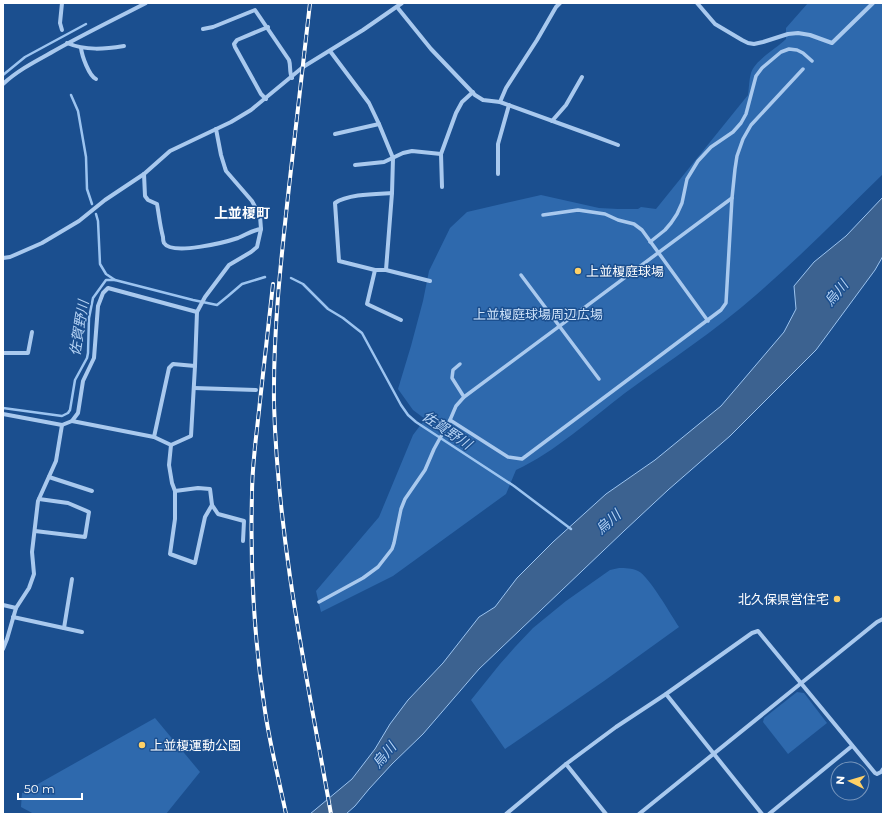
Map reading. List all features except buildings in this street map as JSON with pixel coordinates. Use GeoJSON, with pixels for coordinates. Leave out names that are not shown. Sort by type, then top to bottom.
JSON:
{"type":"FeatureCollection","features":[{"type":"Feature","properties":{"kind":"street"},"geometry":{"type":"LineString","coordinates":[[62,3],[60,23],[62,30]]}},
{"type":"Feature","properties":{"kind":"street"},"geometry":{"type":"LineString","coordinates":[[3,84],[17,72],[67,43],[146,3]]}},
{"type":"Feature","properties":{"kind":"street"},"geometry":{"type":"LineString","coordinates":[[3,258],[10,257],[42,243],[80,221],[105,200],[144,174],[170,151],[252,110],[292,78],[303,67],[363,30],[402,3]]}},
{"type":"Feature","properties":{"kind":"street"},"geometry":{"type":"LineString","coordinates":[[500,102],[506,88],[556,7],[560,3]]}},
{"type":"Feature","properties":{"kind":"street"},"geometry":{"type":"LineString","coordinates":[[697,3],[715,24],[742,40],[754,44],[788,34],[798,33],[810,35],[832,43],[873,3]]}},
{"type":"Feature","properties":{"kind":"street"},"geometry":{"type":"LineString","coordinates":[[397,7],[431,49],[475,95],[483,100],[500,102],[618,145]]}},
{"type":"Feature","properties":{"kind":"street"},"geometry":{"type":"LineString","coordinates":[[203,29],[213,27],[255,10],[289,60],[292,78]]}},
{"type":"Feature","properties":{"kind":"street"},"geometry":{"type":"LineString","coordinates":[[266,99],[234,44],[237,40],[268,27]]}},
{"type":"Feature","properties":{"kind":"street"},"geometry":{"type":"LineString","coordinates":[[67,43],[81,48],[104,49],[124,46]]}},
{"type":"Feature","properties":{"kind":"street"},"geometry":{"type":"LineString","coordinates":[[81,48],[90,73],[93,78],[96,79]]}},
{"type":"Feature","properties":{"kind":"street"},"geometry":{"type":"LineString","coordinates":[[650,242],[665,230],[677,214],[682,203],[687,179],[698,160],[711,147],[733,132],[741,123],[746,114],[756,76],[762,68],[781,52],[789,49],[797,50],[803,53],[812,61]]}},
{"type":"Feature","properties":{"kind":"street"},"geometry":{"type":"LineString","coordinates":[[330,51],[369,103],[393,158],[386,270]]}},
{"type":"Feature","properties":{"kind":"street"},"geometry":{"type":"LineString","coordinates":[[450,420],[508,457],[522,459],[721,310],[726,303],[732,198],[737,156],[743,139],[751,125],[803,69]]}},
{"type":"Feature","properties":{"kind":"street"},"geometry":{"type":"LineString","coordinates":[[552,121],[566,105],[582,77]]}},
{"type":"Feature","properties":{"kind":"street"},"geometry":{"type":"LineString","coordinates":[[442,186],[441,154],[456,113],[462,102],[473,92]]}},
{"type":"Feature","properties":{"kind":"street"},"geometry":{"type":"LineString","coordinates":[[498,174],[498,144],[509,105]]}},
{"type":"Feature","properties":{"kind":"street"},"geometry":{"type":"LineString","coordinates":[[335,134],[379,124]]}},
{"type":"Feature","properties":{"kind":"street"},"geometry":{"type":"LineString","coordinates":[[72,421],[154,437],[171,445],[191,436],[197,311],[205,297],[229,265],[257,247],[261,229],[260,216],[252,201],[225,168],[216,129]]}},
{"type":"Feature","properties":{"kind":"street"},"geometry":{"type":"LineString","coordinates":[[355,165],[384,162],[412,151],[441,154]]}},
{"type":"Feature","properties":{"kind":"street"},"geometry":{"type":"LineString","coordinates":[[144,174],[145,196],[148,200],[157,204],[164,243],[170,248],[192,248],[216,244],[240,238],[255,230],[261,229]]}},
{"type":"Feature","properties":{"kind":"street"},"geometry":{"type":"LineString","coordinates":[[392,193],[352,196],[339,200],[335,203],[339,261],[375,270],[386,270],[430,282]]}},
{"type":"Feature","properties":{"kind":"street"},"geometry":{"type":"LineString","coordinates":[[319,602],[362,578],[378,566],[392,549],[398,520],[405,499],[425,470],[456,406],[464,397],[732,198]]}},
{"type":"Feature","properties":{"kind":"street"},"geometry":{"type":"LineString","coordinates":[[543,214],[578,210],[605,214],[618,220],[634,224],[642,230],[708,321]]}},
{"type":"Feature","properties":{"kind":"street"},"geometry":{"type":"LineString","coordinates":[[375,270],[367,304],[401,320]]}},
{"type":"Feature","properties":{"kind":"street"},"geometry":{"type":"LineString","coordinates":[[521,275],[599,379]]}},
{"type":"Feature","properties":{"kind":"street"},"geometry":{"type":"LineString","coordinates":[[3,414],[62,425],[72,421],[78,413],[83,381],[94,358],[98,306],[103,293],[108,288],[197,311]]}},
{"type":"Feature","properties":{"kind":"street"},"geometry":{"type":"LineString","coordinates":[[3,353],[28,353],[32,332]]}},
{"type":"Feature","properties":{"kind":"street"},"geometry":{"type":"LineString","coordinates":[[154,437],[168,368],[174,364],[195,366]]}},
{"type":"Feature","properties":{"kind":"street"},"geometry":{"type":"LineString","coordinates":[[460,364],[453,370],[452,378],[464,397]]}},
{"type":"Feature","properties":{"kind":"street"},"geometry":{"type":"LineString","coordinates":[[194,388],[256,390]]}},
{"type":"Feature","properties":{"kind":"street"},"geometry":{"type":"LineString","coordinates":[[3,649],[16,608],[29,588],[34,574],[32,552],[39,499],[56,461],[62,425]]}},
{"type":"Feature","properties":{"kind":"street"},"geometry":{"type":"LineString","coordinates":[[171,445],[169,465],[172,484],[175,491],[175,519],[170,554],[195,563],[205,517],[212,505]]}},
{"type":"Feature","properties":{"kind":"street"},"geometry":{"type":"LineString","coordinates":[[49,477],[92,491]]}},
{"type":"Feature","properties":{"kind":"street"},"geometry":{"type":"LineString","coordinates":[[175,491],[198,488],[210,489],[212,505],[218,514],[244,521],[243,541]]}},
{"type":"Feature","properties":{"kind":"street"},"geometry":{"type":"LineString","coordinates":[[35,531],[85,537],[89,512],[68,503],[39,499]]}},
{"type":"Feature","properties":{"kind":"street"},"geometry":{"type":"LineString","coordinates":[[64,628],[72,579]]}},
{"type":"Feature","properties":{"kind":"street"},"geometry":{"type":"LineString","coordinates":[[3,604],[16,608]]}},
{"type":"Feature","properties":{"kind":"street"},"geometry":{"type":"LineString","coordinates":[[14,617],[82,632]]}},
{"type":"Feature","properties":{"kind":"street"},"geometry":{"type":"LineString","coordinates":[[639,814],[877,622],[883,619]]}},
{"type":"Feature","properties":{"kind":"street"},"geometry":{"type":"LineString","coordinates":[[506,814],[566,764],[616,727],[666,694],[755,631],[758,631],[875,773],[877,774],[881,772],[883,768]]}},
{"type":"Feature","properties":{"kind":"street"},"geometry":{"type":"LineString","coordinates":[[666,694],[762,814]]}},
{"type":"Feature","properties":{"kind":"street"},"geometry":{"type":"LineString","coordinates":[[769,814],[852,746]]}},
{"type":"Feature","properties":{"kind":"street"},"geometry":{"type":"LineString","coordinates":[[566,764],[606,814]]}},
{"type":"Feature","properties":{"kind":"green space","name":"上並榎庭球場周辺広場"},"geometry":{"type":"Polygon","coordinates":[[[808,3],[883,3],[883,174],[772,281],[740,308],[625,393],[559,445],[516,470],[506,494],[393,576],[321,612],[316,591],[379,517],[413,435],[425,419],[413,410],[398,389],[423,301],[429,271],[450,228],[467,212],[541,195],[599,208],[638,209],[641,207],[656,209],[748,95],[750,76],[753,68],[761,59],[786,39],[786,28],[808,3]]]}},
{"type":"Feature","properties":{"kind":"green space"},"geometry":{"type":"Polygon","coordinates":[[[619,568],[633,569],[643,574],[654,588],[679,627],[505,749],[471,700],[500,664],[533,628],[566,601],[610,570],[619,568]]]}},
{"type":"Feature","properties":{"kind":"green space"},"geometry":{"type":"Polygon","coordinates":[[[797,692],[804,693],[827,723],[788,754],[763,722],[764,718],[797,692]]]}},
{"type":"Feature","properties":{"kind":"green space","name":"上並榎運動公園"},"geometry":{"type":"Polygon","coordinates":[[[155,718],[200,772],[166,814],[34,814],[21,807],[22,793],[155,718]]]}},
{"type":"Feature","properties":{"kind":"water","name":"烏川"},"geometry":{"type":"Polygon","coordinates":[[[883,197],[883,256],[875,270],[816,350],[730,436],[668,490],[479,669],[423,734],[392,764],[355,806],[346,814],[310,814],[352,779],[375,749],[390,724],[408,700],[443,663],[479,617],[495,607],[517,578],[553,542],[606,494],[655,460],[721,406],[784,332],[796,309],[794,286],[814,262],[846,236],[883,197]]]}},
{"type":"Feature","properties":{"kind":"waterway"},"geometry":{"type":"LineString","coordinates":[[3,75],[25,57],[86,24]]}},
{"type":"Feature","properties":{"kind":"waterway"},"geometry":{"type":"LineString","coordinates":[[71,95],[78,111],[86,157],[87,189],[92,204]]}},
{"type":"Feature","properties":{"kind":"waterway"},"geometry":{"type":"LineString","coordinates":[[96,214],[98,221],[100,264],[106,274],[115,280]]}},
{"type":"Feature","properties":{"kind":"waterway","name":"佐賀野川"},"geometry":{"type":"LineString","coordinates":[[3,408],[62,416],[68,413],[70,410],[75,380],[87,358],[89,318],[93,298],[106,280],[115,280],[217,305],[242,284],[265,277]]}},
{"type":"Feature","properties":{"kind":"waterway","name":"佐賀野川"},"geometry":{"type":"LineString","coordinates":[[291,278],[303,284],[328,309],[343,318],[362,333],[401,405],[408,415],[416,422],[514,486],[571,529]]}},
{"type":"Feature","properties":{"kind":"railway"},"geometry":{"type":"LineString","coordinates":[[310,3],[280,268],[276,322],[274,404],[281,507],[287,559],[303,661],[331,814]]}},
{"type":"Feature","properties":{"kind":"railway"},"geometry":{"type":"LineString","coordinates":[[273,284],[252,482],[252,549],[254,603],[261,684],[269,737],[286,814]]}},
{"type":"Feature","properties":{"kind":"place","name":"上並榎庭球場"},"geometry":{"type":"Point","coordinates":[578,271]}},
{"type":"Feature","properties":{"kind":"place","name":"北久保県営住宅"},"geometry":{"type":"Point","coordinates":[837,599]}},
{"type":"Feature","properties":{"kind":"place","name":"上並榎運動公園"},"geometry":{"type":"Point","coordinates":[142,745]}},
{"type":"Feature","properties":{"kind":"district","name":"上並榎町"},"geometry":{"type":"Point","coordinates":[242,213]}}]}
